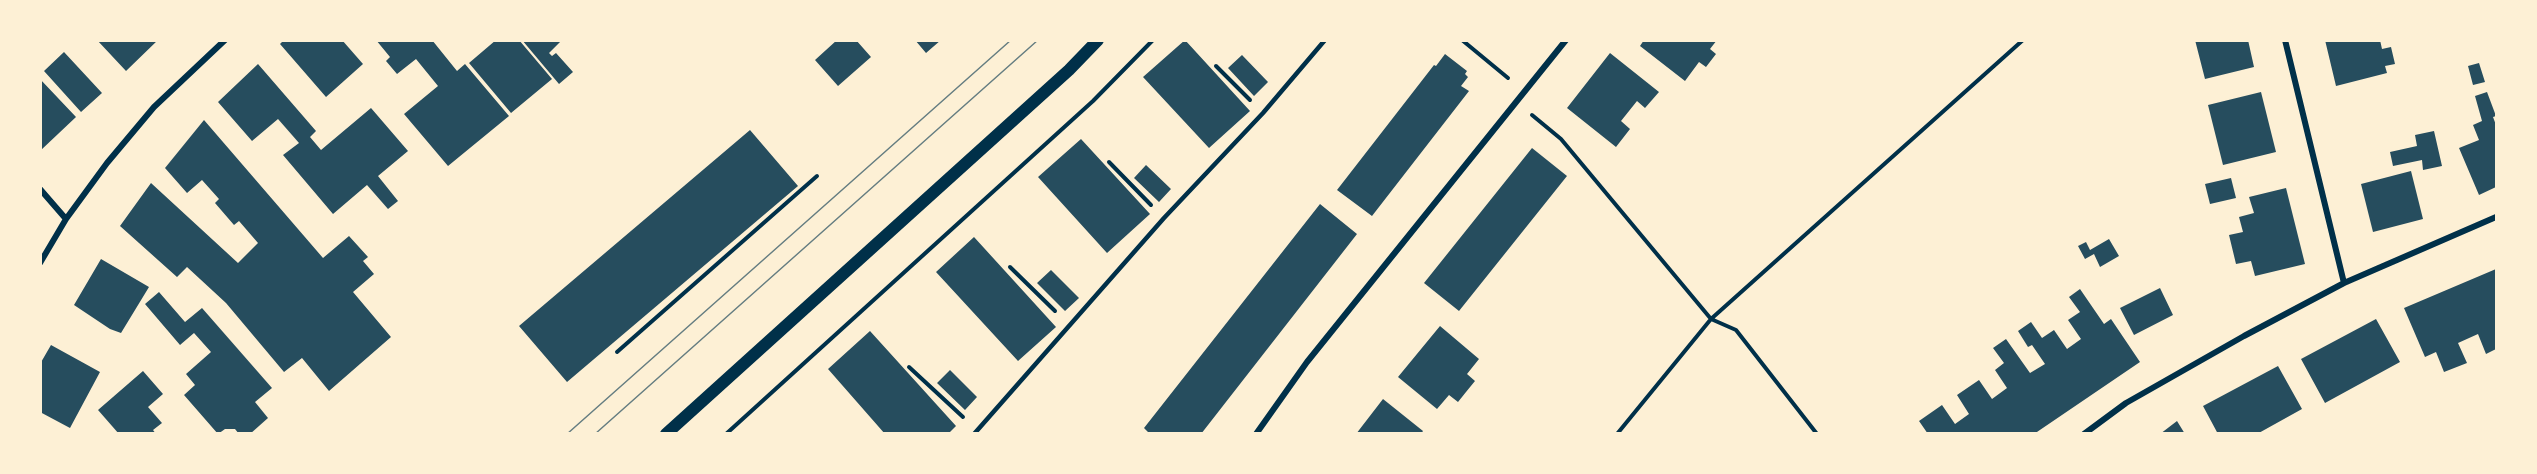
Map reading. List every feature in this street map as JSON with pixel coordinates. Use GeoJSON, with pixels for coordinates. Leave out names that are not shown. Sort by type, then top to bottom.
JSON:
{"type":"FeatureCollection","features":[{"type":"Feature","properties":{"kind":"main road"},"geometry":{"type":"LineString","coordinates":[[666,434],[1060,78],[1098,40]]}},
{"type":"Feature","properties":{"kind":"street"},"geometry":{"type":"LineString","coordinates":[[40,263],[66,219],[107,163],[154,107],[225,40]]}},
{"type":"Feature","properties":{"kind":"street"},"geometry":{"type":"LineString","coordinates":[[1256,434],[1307,362],[1518,103],[1566,40]]}},
{"type":"Feature","properties":{"kind":"street"},"geometry":{"type":"LineString","coordinates":[[2285,40],[2344,284]]}},
{"type":"Feature","properties":{"kind":"street"},"geometry":{"type":"LineString","coordinates":[[40,189],[66,219]]}},
{"type":"Feature","properties":{"kind":"street"},"geometry":{"type":"LineString","coordinates":[[2084,434],[2126,403],[2244,336],[2344,284],[2496,217]]}},
{"type":"Feature","properties":{"kind":"lane"},"geometry":{"type":"LineString","coordinates":[[975,431],[1164,218],[1263,113],[1325,40]]}},
{"type":"Feature","properties":{"kind":"path"},"geometry":{"type":"LineString","coordinates":[[726,434],[1093,101],[1153,40]]}},
{"type":"Feature","properties":{"kind":"path"},"geometry":{"type":"LineString","coordinates":[[1462,40],[1526,92]]}},
{"type":"Feature","properties":{"kind":"path"},"geometry":{"type":"LineString","coordinates":[[1617,434],[1712,319],[2023,40]]}},
{"type":"Feature","properties":{"kind":"path"},"geometry":{"type":"LineString","coordinates":[[1216,66],[1263,113]]}},
{"type":"Feature","properties":{"kind":"path"},"geometry":{"type":"LineString","coordinates":[[1518,103],[1561,139],[1712,319],[1736,330],[1817,434]]}},
{"type":"Feature","properties":{"kind":"path"},"geometry":{"type":"LineString","coordinates":[[1109,162],[1164,218]]}},
{"type":"Feature","properties":{"kind":"path"},"geometry":{"type":"LineString","coordinates":[[617,352],[817,176]]}},
{"type":"Feature","properties":{"kind":"path"},"geometry":{"type":"LineString","coordinates":[[1010,267],[1070,326]]}},
{"type":"Feature","properties":{"kind":"path"},"geometry":{"type":"LineString","coordinates":[[909,367],[975,431]]}},
{"type":"Feature","properties":{"kind":"building"},"geometry":{"type":"Polygon","coordinates":[[[97,40],[158,40],[126,71],[97,40]]]}},
{"type":"Feature","properties":{"kind":"building"},"geometry":{"type":"Polygon","coordinates":[[[284,40],[342,40],[363,64],[326,97],[280,44],[284,40]]]}},
{"type":"Feature","properties":{"kind":"building"},"geometry":{"type":"Polygon","coordinates":[[[376,40],[432,40],[457,71],[465,64],[509,116],[448,166],[404,114],[438,86],[416,59],[397,74],[386,61],[390,57],[376,40]]]}},
{"type":"Feature","properties":{"kind":"building"},"geometry":{"type":"Polygon","coordinates":[[[496,40],[519,40],[552,79],[511,113],[469,63],[496,40]]]}},
{"type":"Feature","properties":{"kind":"building"},"geometry":{"type":"Polygon","coordinates":[[[522,40],[562,40],[549,53],[552,56],[556,53],[573,72],[559,84],[522,40]]]}},
{"type":"Feature","properties":{"kind":"building"},"geometry":{"type":"Polygon","coordinates":[[[837,40],[856,40],[871,57],[838,86],[815,60],[837,40]]]}},
{"type":"Feature","properties":{"kind":"building"},"geometry":{"type":"Polygon","coordinates":[[[915,40],[941,40],[926,53],[915,40]]]}},
{"type":"Feature","properties":{"kind":"building"},"geometry":{"type":"Polygon","coordinates":[[[1185,40],[1250,111],[1209,148],[1143,77],[1185,40]]]}},
{"type":"Feature","properties":{"kind":"building"},"geometry":{"type":"Polygon","coordinates":[[[1644,40],[1717,40],[1710,49],[1716,54],[1706,67],[1699,62],[1685,81],[1640,46],[1644,40]]]}},
{"type":"Feature","properties":{"kind":"building"},"geometry":{"type":"Polygon","coordinates":[[[2195,40],[2248,40],[2254,67],[2205,79],[2195,40]]]}},
{"type":"Feature","properties":{"kind":"building"},"geometry":{"type":"Polygon","coordinates":[[[2325,40],[2380,40],[2382,49],[2391,47],[2395,64],[2385,66],[2387,73],[2336,86],[2325,40]]]}},
{"type":"Feature","properties":{"kind":"building"},"geometry":{"type":"Polygon","coordinates":[[[64,52],[102,93],[81,112],[44,71],[64,52]]]}},
{"type":"Feature","properties":{"kind":"building"},"geometry":{"type":"Polygon","coordinates":[[[1610,53],[1659,92],[1645,108],[1637,101],[1621,121],[1630,129],[1616,147],[1567,108],[1610,53]]]}},
{"type":"Feature","properties":{"kind":"building"},"geometry":{"type":"Polygon","coordinates":[[[1445,54],[1467,71],[1465,74],[1468,77],[1461,86],[1469,91],[1372,216],[1337,190],[1445,54]]]}},
{"type":"Feature","properties":{"kind":"building"},"geometry":{"type":"Polygon","coordinates":[[[1242,55],[1268,82],[1254,96],[1228,68],[1242,55]]]}},
{"type":"Feature","properties":{"kind":"building"},"geometry":{"type":"Polygon","coordinates":[[[2479,63],[2485,82],[2473,85],[2468,66],[2479,63]]]}},
{"type":"Feature","properties":{"kind":"building"},"geometry":{"type":"Polygon","coordinates":[[[258,64],[316,131],[310,137],[321,150],[371,108],[408,151],[378,176],[398,201],[388,209],[367,185],[333,214],[283,155],[299,143],[278,119],[252,141],[218,102],[258,64]]]}},
{"type":"Feature","properties":{"kind":"building"},"geometry":{"type":"Polygon","coordinates":[[[40,79],[76,117],[40,151],[40,79]]]}},
{"type":"Feature","properties":{"kind":"building"},"geometry":{"type":"Polygon","coordinates":[[[2261,92],[2276,152],[2223,165],[2208,105],[2261,92]]]}},
{"type":"Feature","properties":{"kind":"building"},"geometry":{"type":"Polygon","coordinates":[[[2487,92],[2496,116],[2493,117],[2496,125],[2496,187],[2479,195],[2459,148],[2479,140],[2473,125],[2482,121],[2475,96],[2487,92]]]}},
{"type":"Feature","properties":{"kind":"building"},"geometry":{"type":"Polygon","coordinates":[[[204,120],[323,258],[349,236],[368,257],[363,261],[374,274],[353,292],[391,337],[329,391],[302,358],[284,372],[226,303],[187,267],[177,277],[120,226],[151,183],[238,263],[258,243],[239,221],[234,225],[215,203],[219,199],[202,180],[187,193],[165,168],[204,120]]]}},
{"type":"Feature","properties":{"kind":"building"},"geometry":{"type":"Polygon","coordinates":[[[750,130],[798,186],[567,382],[519,326],[750,130]]]}},
{"type":"Feature","properties":{"kind":"building"},"geometry":{"type":"Polygon","coordinates":[[[2434,131],[2442,166],[2423,170],[2422,160],[2393,166],[2390,152],[2417,146],[2415,135],[2434,131]]]}},
{"type":"Feature","properties":{"kind":"building"},"geometry":{"type":"Polygon","coordinates":[[[1081,139],[1150,214],[1107,253],[1038,177],[1081,139]]]}},
{"type":"Feature","properties":{"kind":"building"},"geometry":{"type":"Polygon","coordinates":[[[1532,148],[1567,176],[1459,311],[1424,283],[1532,148]]]}},
{"type":"Feature","properties":{"kind":"building"},"geometry":{"type":"Polygon","coordinates":[[[1146,165],[1171,189],[1159,202],[1134,178],[1146,165]]]}},
{"type":"Feature","properties":{"kind":"building"},"geometry":{"type":"Polygon","coordinates":[[[2411,171],[2423,219],[2373,232],[2361,184],[2411,171]]]}},
{"type":"Feature","properties":{"kind":"building"},"geometry":{"type":"Polygon","coordinates":[[[2231,178],[2236,198],[2210,204],[2205,184],[2231,178]]]}},
{"type":"Feature","properties":{"kind":"building"},"geometry":{"type":"Polygon","coordinates":[[[2286,188],[2305,264],[2255,276],[2251,261],[2236,264],[2229,235],[2243,232],[2239,217],[2254,213],[2249,197],[2286,188]]]}},
{"type":"Feature","properties":{"kind":"building"},"geometry":{"type":"Polygon","coordinates":[[[1320,204],[1357,234],[1201,434],[1150,434],[1144,428],[1320,204]]]}},
{"type":"Feature","properties":{"kind":"building"},"geometry":{"type":"Polygon","coordinates":[[[974,237],[1056,327],[1018,361],[936,272],[974,237]]]}},
{"type":"Feature","properties":{"kind":"building"},"geometry":{"type":"Polygon","coordinates":[[[2109,239],[2119,256],[2100,267],[2094,254],[2085,259],[2078,246],[2086,242],[2090,250],[2109,239]]]}},
{"type":"Feature","properties":{"kind":"building"},"geometry":{"type":"Polygon","coordinates":[[[101,259],[149,287],[121,333],[110,329],[74,305],[101,259]]]}},
{"type":"Feature","properties":{"kind":"building"},"geometry":{"type":"Polygon","coordinates":[[[2496,269],[2496,349],[2486,354],[2478,334],[2458,343],[2467,363],[2444,372],[2436,352],[2425,357],[2404,308],[2496,269]]]}},
{"type":"Feature","properties":{"kind":"building"},"geometry":{"type":"Polygon","coordinates":[[[1051,270],[1079,298],[1065,311],[1037,283],[1051,270]]]}},
{"type":"Feature","properties":{"kind":"building"},"geometry":{"type":"Polygon","coordinates":[[[2160,288],[2173,315],[2134,335],[2120,308],[2160,288]]]}},
{"type":"Feature","properties":{"kind":"building"},"geometry":{"type":"Polygon","coordinates":[[[2080,289],[2104,324],[2111,319],[2140,362],[2034,434],[1928,434],[1919,421],[1942,405],[1955,424],[1969,414],[1957,395],[1979,380],[1992,399],[2007,388],[1995,370],[2004,363],[1993,348],[2006,339],[2030,373],[2045,364],[2032,345],[2028,347],[2018,331],[2031,322],[2042,338],[2054,330],[2067,349],[2081,339],[2068,320],[2080,312],[2069,297],[2080,289]]]}},
{"type":"Feature","properties":{"kind":"building"},"geometry":{"type":"Polygon","coordinates":[[[159,292],[185,322],[202,308],[272,388],[255,402],[268,418],[250,434],[239,434],[235,429],[225,429],[218,434],[184,395],[195,385],[186,374],[211,352],[194,333],[180,345],[145,304],[159,292]]]}},
{"type":"Feature","properties":{"kind":"building"},"geometry":{"type":"Polygon","coordinates":[[[2376,319],[2400,362],[2325,403],[2301,359],[2376,319]]]}},
{"type":"Feature","properties":{"kind":"building"},"geometry":{"type":"Polygon","coordinates":[[[1440,326],[1479,359],[1467,374],[1475,381],[1458,402],[1449,395],[1437,409],[1398,377],[1440,326]]]}},
{"type":"Feature","properties":{"kind":"building"},"geometry":{"type":"Polygon","coordinates":[[[870,331],[956,426],[948,434],[885,434],[828,369],[870,331]]]}},
{"type":"Feature","properties":{"kind":"building"},"geometry":{"type":"Polygon","coordinates":[[[51,345],[100,372],[70,428],[40,412],[40,364],[51,345]]]}},
{"type":"Feature","properties":{"kind":"building"},"geometry":{"type":"Polygon","coordinates":[[[2278,366],[2302,409],[2257,434],[2218,434],[2203,406],[2278,366]]]}},
{"type":"Feature","properties":{"kind":"building"},"geometry":{"type":"Polygon","coordinates":[[[950,370],[977,397],[965,410],[937,383],[950,370]]]}},
{"type":"Feature","properties":{"kind":"building"},"geometry":{"type":"Polygon","coordinates":[[[143,371],[163,394],[148,407],[162,423],[153,430],[156,434],[119,434],[98,410],[143,371]]]}},
{"type":"Feature","properties":{"kind":"building"},"geometry":{"type":"Polygon","coordinates":[[[1383,399],[1423,431],[1421,434],[1356,434],[1383,399]]]}},
{"type":"Feature","properties":{"kind":"building"},"geometry":{"type":"Polygon","coordinates":[[[2177,421],[2185,434],[2160,434],[2177,421]]]}},
{"type":"Feature","properties":{"kind":"tram line"},"geometry":{"type":"LineString","coordinates":[[567,434],[1011,40]]}},
{"type":"Feature","properties":{"kind":"tram line"},"geometry":{"type":"LineString","coordinates":[[595,434],[1038,40]]}}]}
